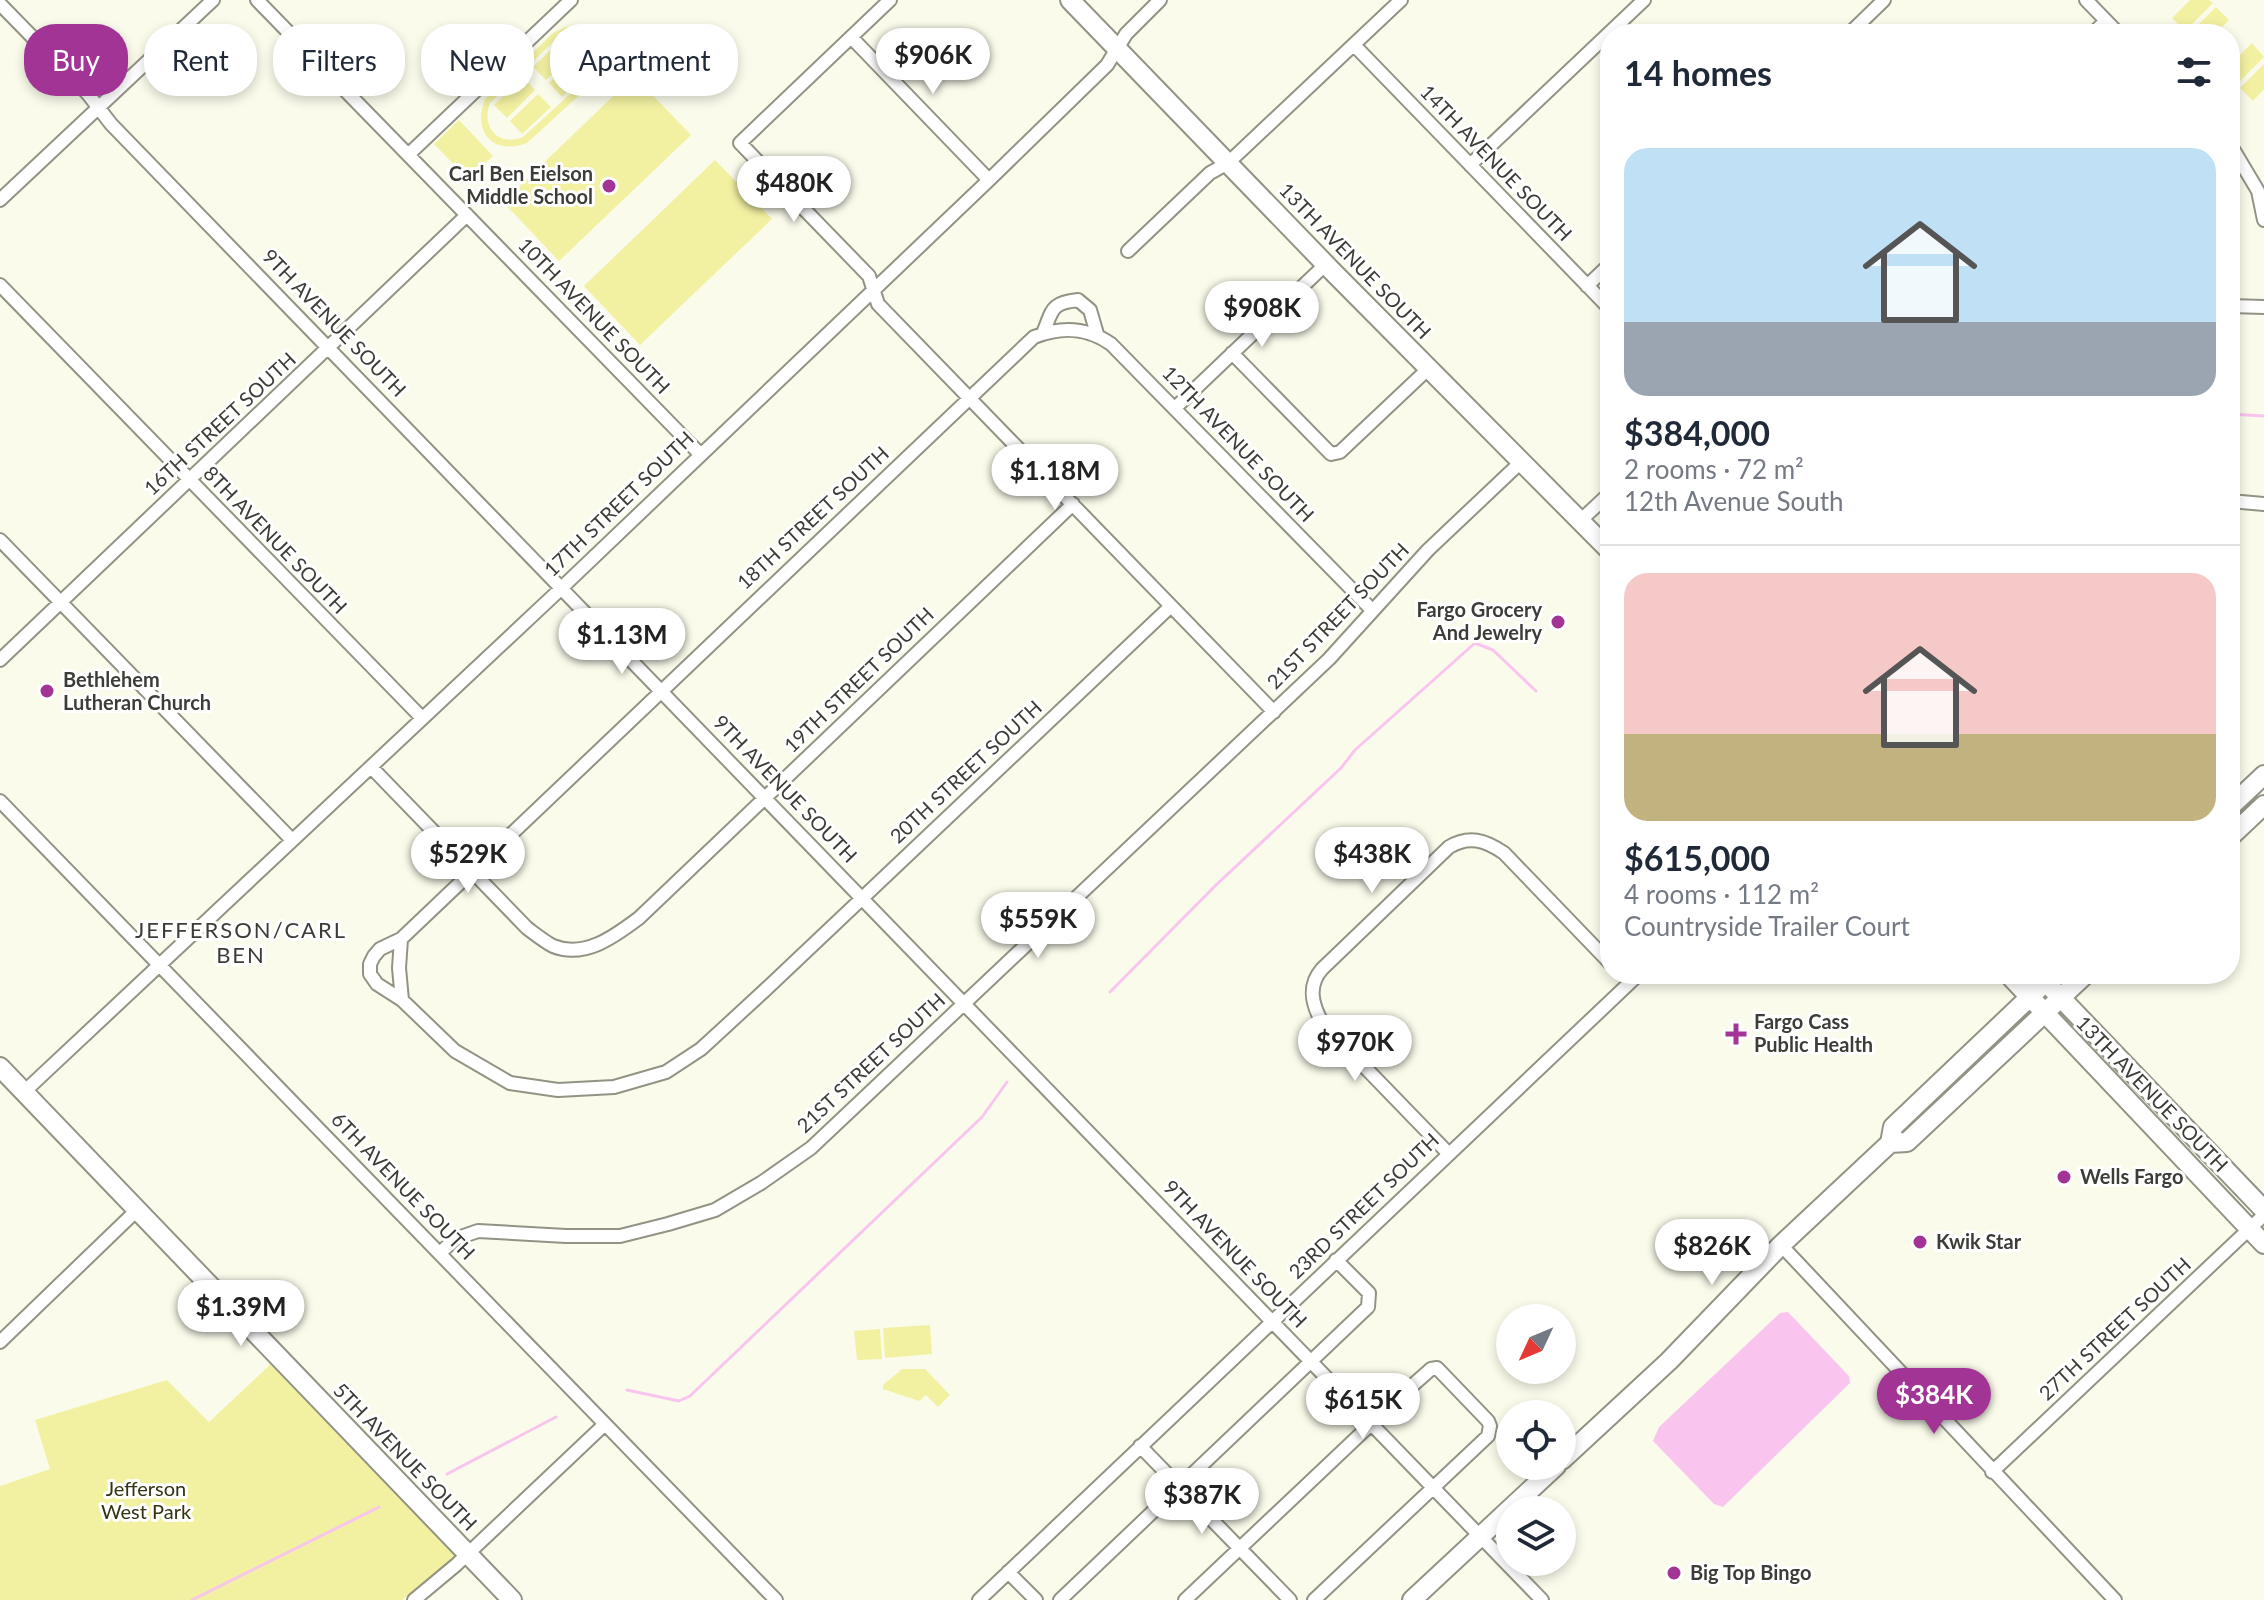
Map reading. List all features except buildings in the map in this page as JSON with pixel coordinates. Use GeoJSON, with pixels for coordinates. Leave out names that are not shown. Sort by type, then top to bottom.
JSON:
{"type":"FeatureCollection","features":[{"type":"Feature","properties":{"kind":"main road","name":"13TH AVENUE SOUTH"},"geometry":{"type":"LineString","coordinates":[[1070,0],[1428,369],[1600,541]]}},
{"type":"Feature","properties":{"kind":"main road"},"geometry":{"type":"LineString","coordinates":[[2240,798],[2264,775]]}},
{"type":"Feature","properties":{"kind":"main road"},"geometry":{"type":"LineString","coordinates":[[2240,828],[2264,805]]}},
{"type":"Feature","properties":{"kind":"main road","name":"13TH AVENUE SOUTH"},"geometry":{"type":"LineString","coordinates":[[2018,984],[2264,1244]]}},
{"type":"Feature","properties":{"kind":"main road"},"geometry":{"type":"LineString","coordinates":[[1576,1447],[1669,1361],[1781,1245],[1890,1143],[1893,1127],[2040,984]]}},
{"type":"Feature","properties":{"kind":"main road","name":"13TH AVENUE SOUTH"},"geometry":{"type":"LineString","coordinates":[[2051,984],[2264,1212]]}},
{"type":"Feature","properties":{"kind":"main road"},"geometry":{"type":"LineString","coordinates":[[1890,1143],[1907,1142],[2075,984]]}},
{"type":"Feature","properties":{"kind":"main road","name":"5TH AVENUE SOUTH"},"geometry":{"type":"LineString","coordinates":[[0,1067],[512,1600]]}},
{"type":"Feature","properties":{"kind":"main road"},"geometry":{"type":"LineString","coordinates":[[1412,1600],[1541,1480]]}},
{"type":"Feature","properties":{"kind":"street"},"geometry":{"type":"LineString","coordinates":[[0,200],[213,0]]}},
{"type":"Feature","properties":{"kind":"street","name":"10TH AVENUE SOUTH"},"geometry":{"type":"LineString","coordinates":[[257,0],[700,454]]}},
{"type":"Feature","properties":{"kind":"street"},"geometry":{"type":"LineString","coordinates":[[409,154],[571,0]]}},
{"type":"Feature","properties":{"kind":"street"},"geometry":{"type":"LineString","coordinates":[[890,0],[740,143],[869,276],[879,306],[1274,712]]}},
{"type":"Feature","properties":{"kind":"street","name":"17TH STREET SOUTH"},"geometry":{"type":"LineString","coordinates":[[24,1092],[561,588],[989,180],[1107,65],[1126,34],[1160,0]]}},
{"type":"Feature","properties":{"kind":"street"},"geometry":{"type":"LineString","coordinates":[[1128,251],[1210,173],[1228,163],[1401,0]]}},
{"type":"Feature","properties":{"kind":"street"},"geometry":{"type":"LineString","coordinates":[[1619,24],[1644,0]]}},
{"type":"Feature","properties":{"kind":"street"},"geometry":{"type":"LineString","coordinates":[[1859,24],[1884,0]]}},
{"type":"Feature","properties":{"kind":"street"},"geometry":{"type":"LineString","coordinates":[[2086,0],[2109,24]]}},
{"type":"Feature","properties":{"kind":"street","name":"9TH AVENUE SOUTH"},"geometry":{"type":"LineString","coordinates":[[0,4],[111,124],[1542,1600]]}},
{"type":"Feature","properties":{"kind":"street"},"geometry":{"type":"LineString","coordinates":[[2103,24],[2106,21]]}},
{"type":"Feature","properties":{"kind":"street"},"geometry":{"type":"LineString","coordinates":[[851,37],[989,180]]}},
{"type":"Feature","properties":{"kind":"street"},"geometry":{"type":"LineString","coordinates":[[1470,165],[1600,42]]}},
{"type":"Feature","properties":{"kind":"street","name":"14TH AVENUE SOUTH"},"geometry":{"type":"LineString","coordinates":[[1354,45],[1600,299]]}},
{"type":"Feature","properties":{"kind":"street"},"geometry":{"type":"LineString","coordinates":[[2240,161],[2258,191],[2264,220]]}},
{"type":"Feature","properties":{"kind":"street","name":"16TH STREET SOUTH"},"geometry":{"type":"LineString","coordinates":[[0,660],[467,215]]}},
{"type":"Feature","properties":{"kind":"street"},"geometry":{"type":"LineString","coordinates":[[1175,408],[1326,264]]}},
{"type":"Feature","properties":{"kind":"street"},"geometry":{"type":"LineString","coordinates":[[1587,286],[1600,274]]}},
{"type":"Feature","properties":{"kind":"street","name":"8TH AVENUE SOUTH"},"geometry":{"type":"LineString","coordinates":[[0,285],[422,718]]}},
{"type":"Feature","properties":{"kind":"street"},"geometry":{"type":"LineString","coordinates":[[1078,300],[1090,310],[1097,334],[1079,329],[1043,333],[1052,309],[1061,302],[1078,300]]}},
{"type":"Feature","properties":{"kind":"street"},"geometry":{"type":"LineString","coordinates":[[2240,306],[2264,307]]}},
{"type":"Feature","properties":{"kind":"street","name":"18TH STREET SOUTH"},"geometry":{"type":"LineString","coordinates":[[402,1000],[377,984],[370,974],[370,964],[380,949],[401,939],[969,398],[1034,337],[1043,333]]}},
{"type":"Feature","properties":{"kind":"street","name":"12TH AVENUE SOUTH"},"geometry":{"type":"LineString","coordinates":[[1097,334],[1175,408],[1372,610]]}},
{"type":"Feature","properties":{"kind":"street"},"geometry":{"type":"LineString","coordinates":[[1232,353],[1331,454],[1340,452],[1428,369]]}},
{"type":"Feature","properties":{"kind":"street","name":"21ST STREET SOUTH"},"geometry":{"type":"LineString","coordinates":[[440,1253],[455,1239],[478,1231],[620,1236],[715,1210],[811,1148],[1329,659],[1428,550],[1521,462]]}},
{"type":"Feature","properties":{"kind":"street"},"geometry":{"type":"LineString","coordinates":[[1580,521],[1600,502]]}},
{"type":"Feature","properties":{"kind":"street"},"geometry":{"type":"LineString","coordinates":[[2240,502],[2264,504]]}},
{"type":"Feature","properties":{"kind":"street","name":"19TH STREET SOUTH"},"geometry":{"type":"LineString","coordinates":[[470,871],[527,928],[554,946],[577,950],[598,945],[618,934],[639,918],[1073,504]]}},
{"type":"Feature","properties":{"kind":"street"},"geometry":{"type":"LineString","coordinates":[[0,540],[292,840]]}},
{"type":"Feature","properties":{"kind":"street","name":"20TH STREET SOUTH"},"geometry":{"type":"LineString","coordinates":[[402,1000],[455,1051],[510,1083],[558,1090],[614,1087],[666,1072],[701,1049],[1171,606]]}},
{"type":"Feature","properties":{"kind":"street"},"geometry":{"type":"LineString","coordinates":[[371,767],[470,871]]}},
{"type":"Feature","properties":{"kind":"street","name":"6TH AVENUE SOUTH"},"geometry":{"type":"LineString","coordinates":[[0,801],[776,1600]]}},
{"type":"Feature","properties":{"kind":"street"},"geometry":{"type":"LineString","coordinates":[[1449,1154],[1323,1024],[1313,1001],[1312,988],[1322,969],[1449,847],[1467,839],[1484,841],[1504,853],[1600,953]]}},
{"type":"Feature","properties":{"kind":"street"},"geometry":{"type":"LineString","coordinates":[[401,939],[399,968],[402,1000]]}},
{"type":"Feature","properties":{"kind":"street","name":"23RD STREET SOUTH"},"geometry":{"type":"LineString","coordinates":[[979,1600],[1449,1154],[1622,984]]}},
{"type":"Feature","properties":{"kind":"street"},"geometry":{"type":"LineString","coordinates":[[0,1342],[137,1210]]}},
{"type":"Feature","properties":{"kind":"street","name":"27TH STREET SOUTH"},"geometry":{"type":"LineString","coordinates":[[1992,1472],[2250,1229],[2264,1212]]}},
{"type":"Feature","properties":{"kind":"street"},"geometry":{"type":"LineString","coordinates":[[1781,1245],[2115,1600]]}},
{"type":"Feature","properties":{"kind":"street"},"geometry":{"type":"LineString","coordinates":[[1060,1600],[1368,1307],[1369,1293],[1336,1260]]}},
{"type":"Feature","properties":{"kind":"street"},"geometry":{"type":"LineString","coordinates":[[1185,1600],[1431,1369],[1443,1372],[1488,1421],[1488,1436],[1314,1600]]}},
{"type":"Feature","properties":{"kind":"street"},"geometry":{"type":"LineString","coordinates":[[414,1600],[605,1424]]}},
{"type":"Feature","properties":{"kind":"street"},"geometry":{"type":"LineString","coordinates":[[1140,1446],[1290,1600]]}},
{"type":"Feature","properties":{"kind":"street"},"geometry":{"type":"LineString","coordinates":[[1008,1572],[1036,1600]]}},
{"type":"Feature","properties":{"kind":"green space"},"geometry":{"type":"Polygon","coordinates":[[[2190,0],[2209,0],[2213,3],[2192,24],[2178,24],[2172,18],[2190,0]]]}},
{"type":"Feature","properties":{"kind":"green space"},"geometry":{"type":"Polygon","coordinates":[[[2216,7],[2229,20],[2225,24],[2199,24],[2216,7]]]}},
{"type":"Feature","properties":{"kind":"green space"},"geometry":{"type":"Polygon","coordinates":[[[550,36],[550,45],[534,60],[534,51],[550,36]]]}},
{"type":"Feature","properties":{"kind":"green space"},"geometry":{"type":"Polygon","coordinates":[[[2252,43],[2264,57],[2240,81],[2240,55],[2252,43]]]}},
{"type":"Feature","properties":{"kind":"green space"},"geometry":{"type":"Polygon","coordinates":[[[550,51],[550,76],[546,80],[534,66],[550,51]]]}},
{"type":"Feature","properties":{"kind":"green space"},"geometry":{"type":"Polygon","coordinates":[[[2264,64],[2264,89],[2253,101],[2240,88],[2264,64]]]}},
{"type":"Feature","properties":{"kind":"green space"},"geometry":{"type":"Polygon","coordinates":[[[538,94],[551,107],[522,134],[510,121],[538,94]]]}},
{"type":"Feature","properties":{"kind":"green space"},"geometry":{"type":"Polygon","coordinates":[[[497,96],[490,103],[488,112],[494,133],[514,139],[523,137],[568,96],[578,96],[527,143],[515,146],[504,146],[488,138],[481,122],[485,99],[497,96]]]}},
{"type":"Feature","properties":{"kind":"green space"},"geometry":{"type":"Polygon","coordinates":[[[503,96],[529,96],[507,118],[494,105],[503,96]]]}},
{"type":"Feature","properties":{"kind":"green space"},"geometry":{"type":"Polygon","coordinates":[[[613,96],[653,96],[691,135],[559,261],[503,202],[613,96]]]}},
{"type":"Feature","properties":{"kind":"green space"},"geometry":{"type":"Polygon","coordinates":[[[459,120],[493,156],[468,179],[434,144],[459,120]]]}},
{"type":"Feature","properties":{"kind":"green space"},"geometry":{"type":"Polygon","coordinates":[[[715,160],[772,219],[640,345],[584,286],[715,160]]]}},
{"type":"Feature","properties":{"kind":"green space"},"geometry":{"type":"Polygon","coordinates":[[[930,1325],[932,1354],[885,1358],[883,1328],[930,1325]]]}},
{"type":"Feature","properties":{"kind":"green space"},"geometry":{"type":"Polygon","coordinates":[[[880,1329],[882,1359],[857,1360],[854,1331],[880,1329]]]}},
{"type":"Feature","properties":{"kind":"green space","name":"Jefferson West Park"},"geometry":{"type":"Polygon","coordinates":[[[272,1363],[458,1555],[402,1600],[0,1600],[0,1486],[50,1469],[35,1420],[167,1380],[209,1422],[272,1363]]]}},
{"type":"Feature","properties":{"kind":"green space"},"geometry":{"type":"Polygon","coordinates":[[[902,1369],[925,1369],[950,1395],[938,1407],[926,1395],[919,1401],[883,1389],[883,1385],[902,1369]]]}},
{"type":"Feature","properties":{"kind":"shaded area"},"geometry":{"type":"Polygon","coordinates":[[[1788,1312],[1849,1376],[1850,1383],[1723,1507],[1714,1504],[1653,1441],[1659,1427],[1780,1313],[1788,1312]]]}},
{"type":"Feature","properties":{"kind":"waterway"},"geometry":{"type":"LineString","coordinates":[[2240,415],[2264,416]]}},
{"type":"Feature","properties":{"kind":"waterway"},"geometry":{"type":"LineString","coordinates":[[1110,992],[1216,885],[1341,768],[1355,750],[1475,643],[1493,650],[1536,691]]}},
{"type":"Feature","properties":{"kind":"waterway"},"geometry":{"type":"LineString","coordinates":[[627,1390],[679,1401],[690,1396],[982,1117],[1007,1082]]}},
{"type":"Feature","properties":{"kind":"waterway"},"geometry":{"type":"LineString","coordinates":[[447,1474],[556,1417]]}},
{"type":"Feature","properties":{"kind":"waterway"},"geometry":{"type":"LineString","coordinates":[[192,1600],[379,1507]]}},
{"type":"Feature","properties":{"kind":"place","name":"Carl Ben Eielson Middle School"},"geometry":{"type":"Point","coordinates":[609,186]}},
{"type":"Feature","properties":{"kind":"place","name":"Fargo Grocery And Jewelry"},"geometry":{"type":"Point","coordinates":[1558,622]}},
{"type":"Feature","properties":{"kind":"place","name":"Bethlehem Lutheran Church"},"geometry":{"type":"Point","coordinates":[47,691]}},
{"type":"Feature","properties":{"kind":"place","name":"Fargo Cass Public Health"},"geometry":{"type":"Point","coordinates":[1736,1034]}},
{"type":"Feature","properties":{"kind":"place","name":"Wells Fargo"},"geometry":{"type":"Point","coordinates":[2064,1177]}},
{"type":"Feature","properties":{"kind":"place","name":"Kwik Star"},"geometry":{"type":"Point","coordinates":[1920,1242]}},
{"type":"Feature","properties":{"kind":"place","name":"Big Top Bingo"},"geometry":{"type":"Point","coordinates":[1674,1573]}},
{"type":"Feature","properties":{"kind":"district","name":"JEFFERSON/CARL BEN"},"geometry":{"type":"Point","coordinates":[241,942]}}]}
